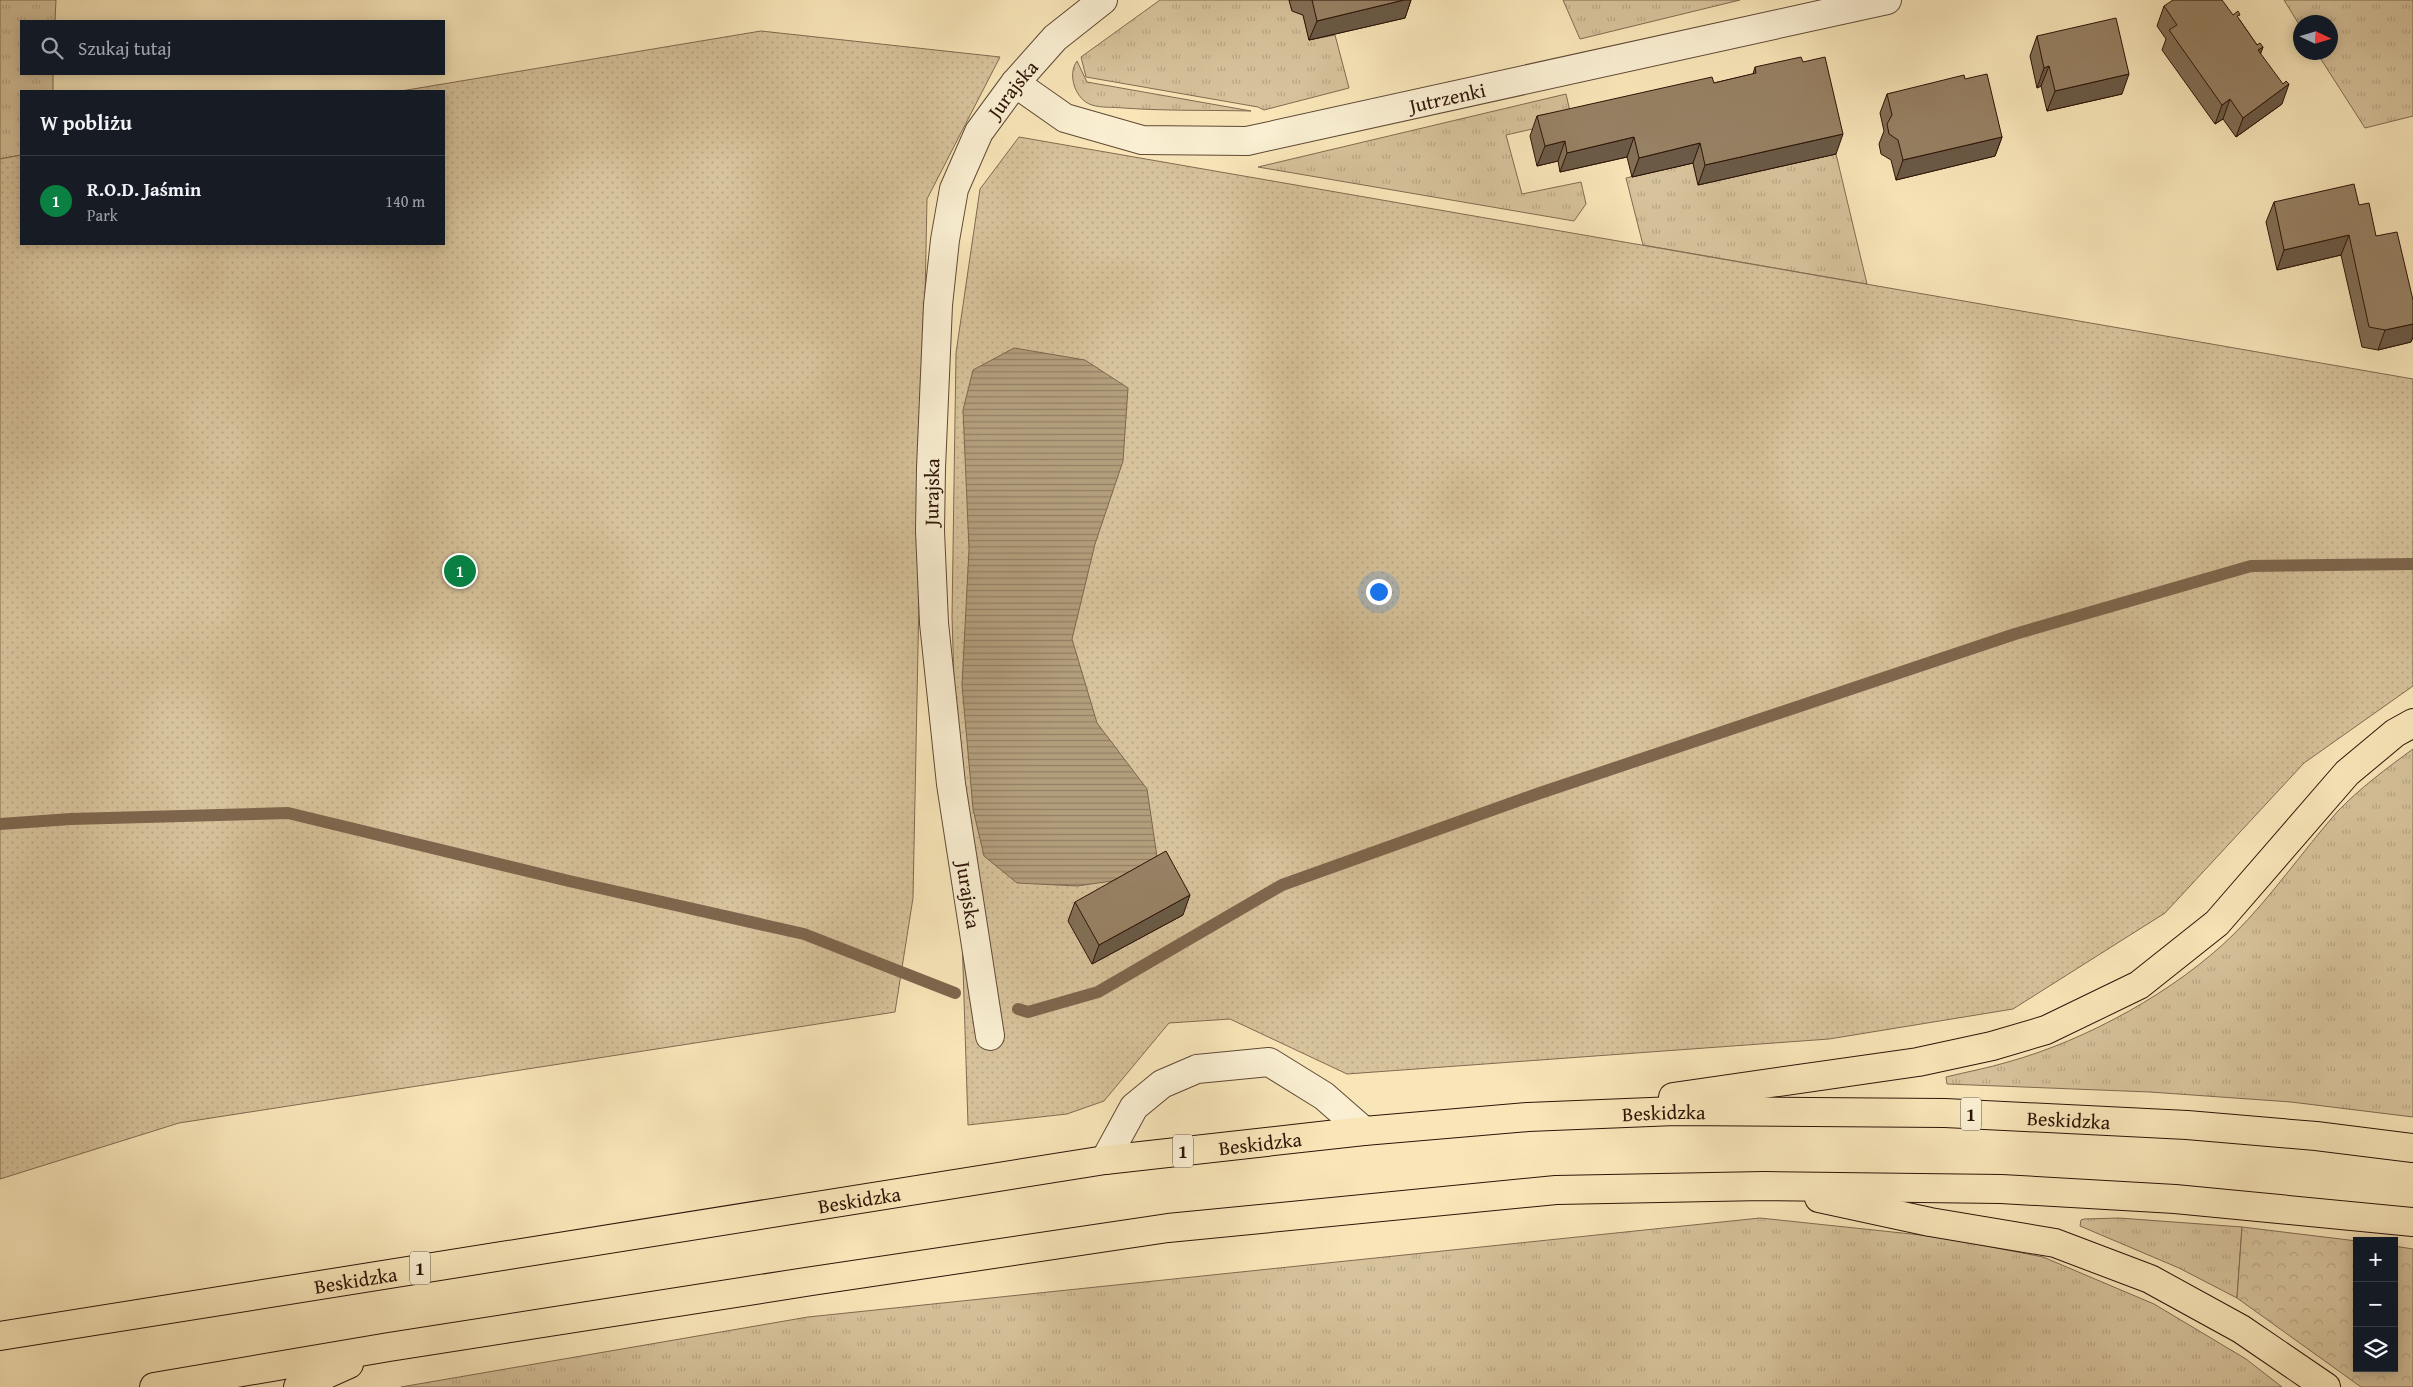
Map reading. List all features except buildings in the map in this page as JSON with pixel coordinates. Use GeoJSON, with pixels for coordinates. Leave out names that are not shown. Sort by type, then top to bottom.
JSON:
{"type":"FeatureCollection","features":[{"type":"Feature","properties":{"kind":"main road"},"geometry":{"type":"LineString","coordinates":[[1528,1117],[1918,1062],[1992,1046],[2046,1030],[2139,985],[2217,923],[2346,773],[2395,733],[2413,723]]}},
{"type":"Feature","properties":{"kind":"main road","name":"Beskidzka"},"geometry":{"type":"LineString","coordinates":[[0,1336],[1105,1160],[1364,1131],[1528,1117],[1684,1111],[1954,1113],[2188,1125],[2316,1136],[2413,1148]]}},
{"type":"Feature","properties":{"kind":"main road"},"geometry":{"type":"LineString","coordinates":[[1764,1186],[1930,1222],[2055,1243],[2166,1288],[2241,1329],[2326,1387]]}},
{"type":"Feature","properties":{"kind":"main road"},"geometry":{"type":"LineString","coordinates":[[154,1387],[389,1347],[1168,1228],[1556,1190],[1764,1186],[2001,1189],[2175,1199],[2413,1222]]}},
{"type":"Feature","properties":{"kind":"main road"},"geometry":{"type":"LineString","coordinates":[[298,1387],[389,1347]]}},
{"type":"Feature","properties":{"kind":"street","name":"Jurajska"},"geometry":{"type":"LineString","coordinates":[[990,1036],[952,784],[938,674],[930,531],[938,305],[954,188],[979,132],[1016,83],[1055,38],[1102,0]]}},
{"type":"Feature","properties":{"kind":"street","name":"Jutrzenki"},"geometry":{"type":"LineString","coordinates":[[1016,83],[1065,118],[1142,140],[1247,141],[1887,0]]}},
{"type":"Feature","properties":{"kind":"street"},"geometry":{"type":"LineString","coordinates":[[1105,1160],[1134,1107],[1162,1084],[1198,1069],[1269,1062],[1324,1096],[1364,1131]]}},
{"type":"Feature","properties":{"kind":"green space"},"geometry":{"type":"Polygon","coordinates":[[[0,0],[56,0],[55,20],[20,20],[20,75],[53,75],[53,90],[20,90],[20,155],[0,159],[0,0]]]}},
{"type":"Feature","properties":{"kind":"green space"},"geometry":{"type":"Polygon","coordinates":[[[1160,0],[1289,0],[1292,11],[1303,15],[1309,40],[1335,35],[1349,88],[1264,110],[1258,107],[1086,77],[1081,57],[1160,0]]]}},
{"type":"Feature","properties":{"kind":"green space"},"geometry":{"type":"Polygon","coordinates":[[[1563,0],[1740,0],[1580,39],[1563,0]]]}},
{"type":"Feature","properties":{"kind":"green space"},"geometry":{"type":"Polygon","coordinates":[[[2284,0],[2413,0],[2413,116],[2365,128],[2321,60],[2338,60],[2338,15],[2293,15],[2284,0]]]}},
{"type":"Feature","properties":{"kind":"green space"},"geometry":{"type":"Polygon","coordinates":[[[761,31],[1000,57],[927,199],[913,898],[895,1012],[179,1123],[0,1179],[0,159],[20,155],[20,245],[445,245],[445,90],[407,90],[761,31]]]}},
{"type":"Feature","properties":{"kind":"green space"},"geometry":{"type":"Polygon","coordinates":[[[1077,61],[1087,82],[1251,111],[1155,110],[1092,105],[1081,98],[1074,86],[1073,73],[1077,61]]]}},
{"type":"Feature","properties":{"kind":"green space"},"geometry":{"type":"Polygon","coordinates":[[[1566,94],[1572,120],[1506,135],[1522,194],[1581,182],[1586,204],[1574,221],[1258,167],[1566,94]]]}},
{"type":"Feature","properties":{"kind":"green space"},"geometry":{"type":"Polygon","coordinates":[[[1019,137],[2413,379],[2413,686],[2304,763],[2165,913],[2013,1009],[1829,1039],[1347,1074],[1230,1019],[1169,1023],[1104,1101],[1067,1114],[968,1125],[952,617],[956,353],[980,189],[1019,137]]]}},
{"type":"Feature","properties":{"kind":"green space"},"geometry":{"type":"Polygon","coordinates":[[[1836,154],[1867,284],[1643,245],[1626,178],[1693,163],[1698,184],[1836,154]]]}},
{"type":"Feature","properties":{"kind":"green space"},"geometry":{"type":"Polygon","coordinates":[[[2413,749],[2413,1117],[2291,1102],[2150,1092],[1947,1084],[1946,1077],[2038,1053],[2099,1027],[2158,994],[2185,975],[2234,934],[2346,803],[2413,749]]]}},
{"type":"Feature","properties":{"kind":"green space"},"geometry":{"type":"Polygon","coordinates":[[[1760,1218],[1940,1237],[2043,1257],[2154,1304],[2246,1359],[2282,1387],[401,1387],[808,1317],[1760,1218]]]}},
{"type":"Feature","properties":{"kind":"green space"},"geometry":{"type":"Polygon","coordinates":[[[2119,1218],[2242,1227],[2237,1298],[2179,1268],[2080,1226],[2081,1220],[2084,1219],[2119,1218]]]}},
{"type":"Feature","properties":{"kind":"green space"},"geometry":{"type":"Polygon","coordinates":[[[2242,1227],[2353,1241],[2353,1372],[2398,1372],[2398,1247],[2413,1249],[2413,1387],[2361,1387],[2237,1298],[2242,1227]]]}},
{"type":"Feature","properties":{"kind":"shaded area"},"geometry":{"type":"Polygon","coordinates":[[[1014,348],[1085,360],[1128,388],[1123,461],[1095,544],[1072,639],[1097,723],[1147,789],[1157,857],[1112,881],[1077,886],[1017,883],[984,856],[973,809],[962,685],[969,549],[963,410],[973,370],[1014,348]]]}},
{"type":"Feature","properties":{"kind":"waterway"},"geometry":{"type":"LineString","coordinates":[[1018,1009],[1028,1012],[1098,992],[1282,885],[1540,793],[2015,634],[2251,566],[2413,564]]}},
{"type":"Feature","properties":{"kind":"waterway"},"geometry":{"type":"LineString","coordinates":[[0,824],[71,819],[288,813],[569,881],[804,934],[955,993]]}},
{"type":"Feature","properties":{"kind":"place","name":"R.O.D. Jaśmin"},"geometry":{"type":"Point","coordinates":[460,571]}}]}
